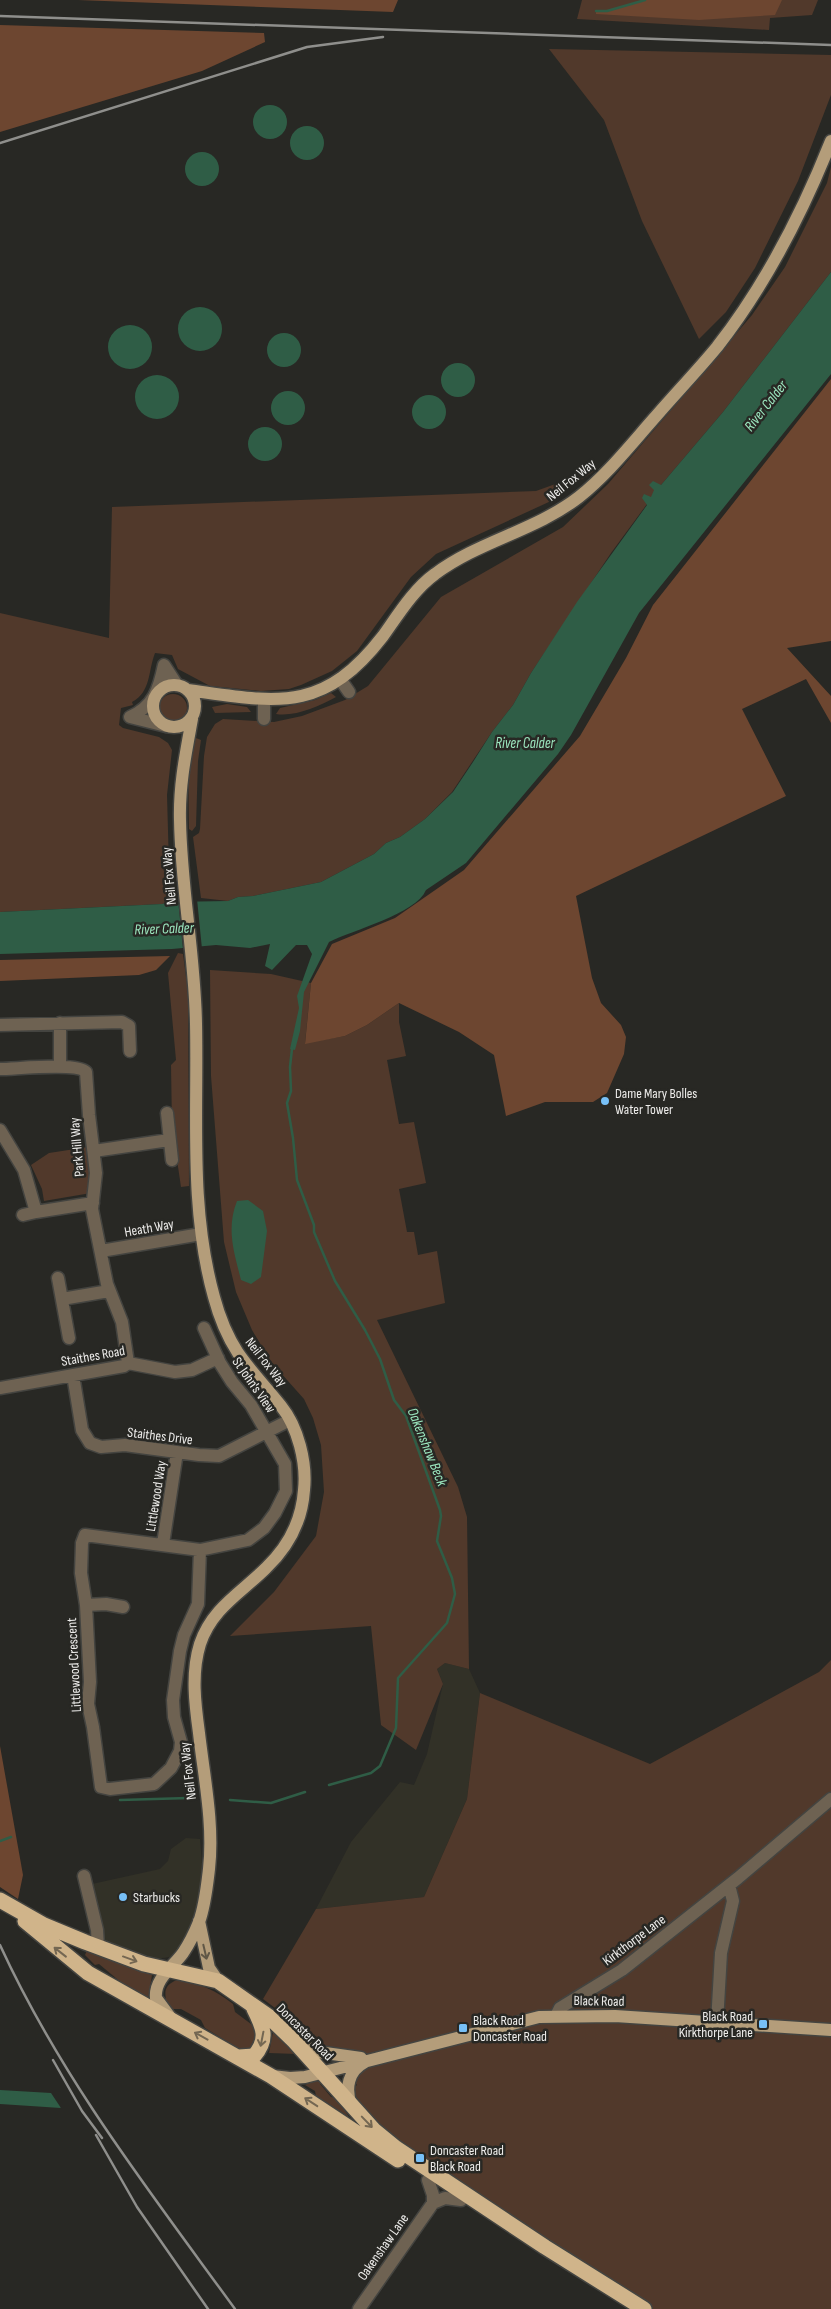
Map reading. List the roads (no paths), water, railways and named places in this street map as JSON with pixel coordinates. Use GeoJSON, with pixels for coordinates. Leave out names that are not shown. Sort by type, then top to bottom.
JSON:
{"type":"FeatureCollection","features":[{"type":"Feature","properties":{"kind":"highway","name":"Doncaster Road"},"geometry":{"type":"LineString","coordinates":[[2,1902],[44,1925],[91,1945],[144,1964],[218,1981],[268,2016],[293,2040],[374,2130],[432,2178],[439,2197],[461,2200],[545,2247]]}},
{"type":"Feature","properties":{"kind":"highway","name":"Doncaster Road"},"geometry":{"type":"LineString","coordinates":[[2,1902],[76,1964],[115,1989],[271,2076],[644,2309]]}},
{"type":"Feature","properties":{"kind":"highway"},"geometry":{"type":"LineString","coordinates":[[91,1945],[80,1954],[84,1961],[115,1989]]}},
{"type":"Feature","properties":{"kind":"highway"},"geometry":{"type":"LineString","coordinates":[[239,2057],[254,2056],[264,2041],[262,2024],[254,2007]]}},
{"type":"Feature","properties":{"kind":"main road","name":"Neil Fox Way"},"geometry":{"type":"LineString","coordinates":[[183,687],[219,695],[264,700],[303,696],[340,679],[354,670],[371,651],[419,588],[432,576],[455,560],[529,528],[557,512],[594,484],[716,348],[756,291],[797,220],[831,141]]}},
{"type":"Feature","properties":{"kind":"main road"},"geometry":{"type":"LineString","coordinates":[[184,752],[181,742],[168,726],[156,717],[154,711],[155,697],[164,687],[183,687],[194,697],[194,713]]}},
{"type":"Feature","properties":{"kind":"main road"},"geometry":{"type":"LineString","coordinates":[[168,726],[180,727],[194,713],[219,695]]}},
{"type":"Feature","properties":{"kind":"main road","name":"Neil Fox Way"},"geometry":{"type":"LineString","coordinates":[[175,2022],[156,1998],[156,1986],[184,1952],[199,1921],[209,1866],[210,1843],[196,1710],[196,1665],[200,1644],[209,1626],[230,1599],[264,1571],[282,1551],[299,1517],[304,1490],[304,1466],[290,1420],[284,1408],[236,1350],[222,1321],[208,1271],[202,1234],[197,1179],[194,983],[180,820],[184,752],[194,713]]}},
{"type":"Feature","properties":{"kind":"main road","name":"Neil Fox Way"},"geometry":{"type":"LineString","coordinates":[[199,1921],[209,1968],[218,1981]]}},
{"type":"Feature","properties":{"kind":"main road","name":"Black Road"},"geometry":{"type":"LineString","coordinates":[[271,2076],[290,2078],[323,2072],[371,2058],[428,2046],[520,2020],[556,2016],[615,2016],[831,2030]]}},
{"type":"Feature","properties":{"kind":"main road","name":"Black Road"},"geometry":{"type":"LineString","coordinates":[[293,2040],[318,2052],[371,2058]]}},
{"type":"Feature","properties":{"kind":"main road","name":"Black Road"},"geometry":{"type":"LineString","coordinates":[[351,2106],[347,2087],[351,2074],[371,2058]]}},
{"type":"Feature","properties":{"kind":"street"},"geometry":{"type":"LineString","coordinates":[[168,726],[126,716],[141,712],[155,697],[165,661],[183,687]]}},
{"type":"Feature","properties":{"kind":"street"},"geometry":{"type":"LineString","coordinates":[[340,679],[349,692]]}},
{"type":"Feature","properties":{"kind":"street"},"geometry":{"type":"LineString","coordinates":[[264,700],[264,719]]}},
{"type":"Feature","properties":{"kind":"street"},"geometry":{"type":"LineString","coordinates":[[0,1025],[122,1022],[129,1026],[130,1051]]}},
{"type":"Feature","properties":{"kind":"street"},"geometry":{"type":"LineString","coordinates":[[60,1023],[60,1067]]}},
{"type":"Feature","properties":{"kind":"street","name":"Park Hill Way"},"geometry":{"type":"LineString","coordinates":[[0,1069],[60,1067],[82,1068],[86,1072],[96,1173],[92,1209],[109,1291],[122,1322],[128,1363]]}},
{"type":"Feature","properties":{"kind":"street"},"geometry":{"type":"LineString","coordinates":[[167,1112],[168,1140],[172,1160]]}},
{"type":"Feature","properties":{"kind":"street"},"geometry":{"type":"LineString","coordinates":[[0,1130],[24,1170],[29,1213],[93,1203]]}},
{"type":"Feature","properties":{"kind":"street"},"geometry":{"type":"LineString","coordinates":[[94,1151],[168,1140]]}},
{"type":"Feature","properties":{"kind":"street","name":"Heath Way"},"geometry":{"type":"LineString","coordinates":[[101,1251],[202,1234]]}},
{"type":"Feature","properties":{"kind":"street"},"geometry":{"type":"LineString","coordinates":[[58,1278],[69,1338]]}},
{"type":"Feature","properties":{"kind":"street"},"geometry":{"type":"LineString","coordinates":[[62,1299],[109,1291]]}},
{"type":"Feature","properties":{"kind":"street","name":"St John's View"},"geometry":{"type":"LineString","coordinates":[[204,1328],[232,1382],[251,1405],[268,1432]]}},
{"type":"Feature","properties":{"kind":"street","name":"Staithes Road"},"geometry":{"type":"LineString","coordinates":[[0,1388],[124,1366],[128,1363],[176,1372],[192,1370],[218,1358]]}},
{"type":"Feature","properties":{"kind":"street","name":"Staithes Drive"},"geometry":{"type":"LineString","coordinates":[[73,1375],[82,1430],[90,1443],[101,1446],[125,1445],[219,1456],[290,1420]]}},
{"type":"Feature","properties":{"kind":"street","name":"Littlewood Crescent"},"geometry":{"type":"LineString","coordinates":[[200,1550],[198,1604],[184,1634],[173,1700],[174,1718],[181,1742],[180,1751],[172,1768],[154,1784],[110,1789],[101,1787],[88,1704],[90,1682],[86,1605],[81,1573],[82,1543],[86,1535],[200,1550],[248,1540],[264,1528],[276,1513],[286,1491],[286,1468],[268,1432]]}},
{"type":"Feature","properties":{"kind":"street","name":"Littlewood Way"},"geometry":{"type":"LineString","coordinates":[[163,1544],[177,1452]]}},
{"type":"Feature","properties":{"kind":"street"},"geometry":{"type":"LineString","coordinates":[[86,1605],[106,1604],[123,1607]]}},
{"type":"Feature","properties":{"kind":"street","name":"Kirkthorpe Lane"},"geometry":{"type":"LineString","coordinates":[[556,2016],[560,2008],[622,1970],[729,1885],[831,1799]]}},
{"type":"Feature","properties":{"kind":"street"},"geometry":{"type":"LineString","coordinates":[[84,1876],[94,1920],[91,1945]]}},
{"type":"Feature","properties":{"kind":"street"},"geometry":{"type":"LineString","coordinates":[[717,2023],[721,1953],[732,1901],[729,1885]]}},
{"type":"Feature","properties":{"kind":"street","name":"Oakenshaw Lane"},"geometry":{"type":"LineString","coordinates":[[360,2309],[439,2197]]}},
{"type":"Feature","properties":{"kind":"water"},"geometry":{"type":"Polygon","coordinates":[[[270,105],[277,106],[282,110],[286,115],[286,129],[282,134],[277,138],[270,139],[263,138],[258,134],[254,129],[253,122],[254,115],[258,110],[263,106],[270,105]]]}},
{"type":"Feature","properties":{"kind":"water"},"geometry":{"type":"Polygon","coordinates":[[[307,126],[314,127],[319,131],[323,136],[323,150],[319,155],[314,159],[307,160],[300,159],[295,155],[291,150],[290,143],[291,136],[295,131],[300,127],[307,126]]]}},
{"type":"Feature","properties":{"kind":"water"},"geometry":{"type":"Polygon","coordinates":[[[202,152],[209,153],[214,157],[218,162],[218,176],[214,181],[209,185],[202,186],[195,185],[190,181],[186,176],[185,169],[186,162],[190,157],[195,153],[202,152]]]}},
{"type":"Feature","properties":{"kind":"water","name":"River Calder"},"geometry":{"type":"Polygon","coordinates":[[[831,272],[831,374],[639,613],[571,735],[558,754],[466,863],[426,890],[420,899],[410,907],[383,921],[329,942],[304,992],[300,1031],[295,1050],[290,1049],[299,1008],[297,996],[312,954],[307,945],[296,945],[272,970],[265,966],[270,944],[250,948],[216,945],[172,949],[0,954],[0,912],[162,904],[170,902],[228,901],[238,897],[253,896],[321,882],[374,854],[386,843],[400,837],[425,819],[453,792],[492,732],[513,705],[531,673],[577,602],[647,505],[642,498],[644,494],[651,497],[654,490],[649,485],[653,481],[661,485],[723,412],[831,272]]]}},
{"type":"Feature","properties":{"kind":"water"},"geometry":{"type":"Polygon","coordinates":[[[204,307],[216,313],[221,320],[221,338],[216,345],[209,350],[196,351],[188,348],[181,341],[178,325],[181,317],[188,310],[204,307]]]}},
{"type":"Feature","properties":{"kind":"water"},"geometry":{"type":"Polygon","coordinates":[[[134,325],[146,331],[151,338],[151,356],[146,363],[139,368],[126,369],[118,366],[111,359],[108,343],[111,335],[118,328],[134,325]]]}},
{"type":"Feature","properties":{"kind":"water"},"geometry":{"type":"Polygon","coordinates":[[[284,333],[291,334],[296,338],[300,343],[300,357],[296,362],[291,366],[284,367],[277,366],[272,362],[268,357],[267,350],[268,343],[272,338],[277,334],[284,333]]]}},
{"type":"Feature","properties":{"kind":"water"},"geometry":{"type":"Polygon","coordinates":[[[458,363],[465,364],[470,368],[474,373],[474,387],[470,392],[465,396],[458,397],[451,396],[446,392],[442,387],[441,380],[442,373],[446,368],[451,364],[458,363]]]}},
{"type":"Feature","properties":{"kind":"water"},"geometry":{"type":"Polygon","coordinates":[[[161,375],[173,381],[178,388],[178,406],[173,413],[166,418],[153,419],[145,416],[138,409],[135,393],[138,385],[145,378],[161,375]]]}},
{"type":"Feature","properties":{"kind":"water"},"geometry":{"type":"Polygon","coordinates":[[[288,391],[295,392],[300,396],[304,401],[304,415],[300,420],[295,424],[288,425],[281,424],[276,420],[272,415],[271,408],[272,401],[276,396],[281,392],[288,391]]]}},
{"type":"Feature","properties":{"kind":"water"},"geometry":{"type":"Polygon","coordinates":[[[429,395],[436,396],[441,400],[445,405],[445,419],[441,424],[436,428],[429,429],[422,428],[417,424],[413,419],[412,412],[413,405],[417,400],[422,396],[429,395]]]}},
{"type":"Feature","properties":{"kind":"water"},"geometry":{"type":"Polygon","coordinates":[[[265,427],[272,428],[277,432],[281,437],[281,451],[277,456],[272,460],[265,461],[258,460],[253,456],[249,451],[248,444],[249,437],[253,432],[258,428],[265,427]]]}},
{"type":"Feature","properties":{"kind":"water"},"geometry":{"type":"Polygon","coordinates":[[[248,1200],[263,1211],[267,1231],[261,1277],[251,1284],[241,1280],[232,1240],[232,1221],[237,1201],[248,1200]]]}},
{"type":"Feature","properties":{"kind":"water"},"geometry":{"type":"Polygon","coordinates":[[[0,2090],[51,2093],[61,2108],[0,2104],[0,2090]]]}},
{"type":"Feature","properties":{"kind":"waterway"},"geometry":{"type":"LineString","coordinates":[[596,11],[607,11],[645,0]]}},
{"type":"Feature","properties":{"kind":"waterway","name":"Oakenshaw Beck"},"geometry":{"type":"LineString","coordinates":[[292,1049],[290,1067],[291,1091],[287,1103],[297,1180],[314,1225],[314,1232],[335,1281],[365,1330],[380,1359],[394,1400],[406,1416],[440,1510],[441,1516],[437,1541],[452,1578],[455,1594],[447,1623],[398,1678],[396,1728],[380,1766],[371,1773],[329,1785]]}},
{"type":"Feature","properties":{"kind":"waterway","name":"Oakenshaw Beck"},"geometry":{"type":"LineString","coordinates":[[230,1800],[271,1803],[305,1792]]}},
{"type":"Feature","properties":{"kind":"waterway","name":"Oakenshaw Beck"},"geometry":{"type":"LineString","coordinates":[[120,1800],[189,1798]]}},
{"type":"Feature","properties":{"kind":"waterway","name":"Oakenshaw Beck"},"geometry":{"type":"LineString","coordinates":[[0,1841],[11,1837]]}},
{"type":"Feature","properties":{"kind":"railway"},"geometry":{"type":"LineString","coordinates":[[0,16],[831,45]]}},
{"type":"Feature","properties":{"kind":"railway"},"geometry":{"type":"LineString","coordinates":[[0,143],[307,47],[383,37]]}},
{"type":"Feature","properties":{"kind":"railway"},"geometry":{"type":"LineString","coordinates":[[0,1945],[50,2042],[108,2133],[235,2309]]}},
{"type":"Feature","properties":{"kind":"railway"},"geometry":{"type":"LineString","coordinates":[[53,2060],[82,2111],[102,2138]]}},
{"type":"Feature","properties":{"kind":"railway"},"geometry":{"type":"LineString","coordinates":[[96,2135],[137,2207],[208,2309]]}},
{"type":"Feature","properties":{"kind":"place","name":"Dame Mary Bolles Water Tower"},"geometry":{"type":"Point","coordinates":[605,1101]}},
{"type":"Feature","properties":{"kind":"place","name":"Starbucks"},"geometry":{"type":"Point","coordinates":[123,1897]}},
{"type":"Feature","properties":{"kind":"place","name":"Black Road Kirkthorpe Lane"},"geometry":{"type":"Point","coordinates":[763,2024]}},
{"type":"Feature","properties":{"kind":"place","name":"Black Road Doncaster Road"},"geometry":{"type":"Point","coordinates":[463,2028]}},
{"type":"Feature","properties":{"kind":"place","name":"Doncaster Road Black Road"},"geometry":{"type":"Point","coordinates":[420,2158]}}]}
